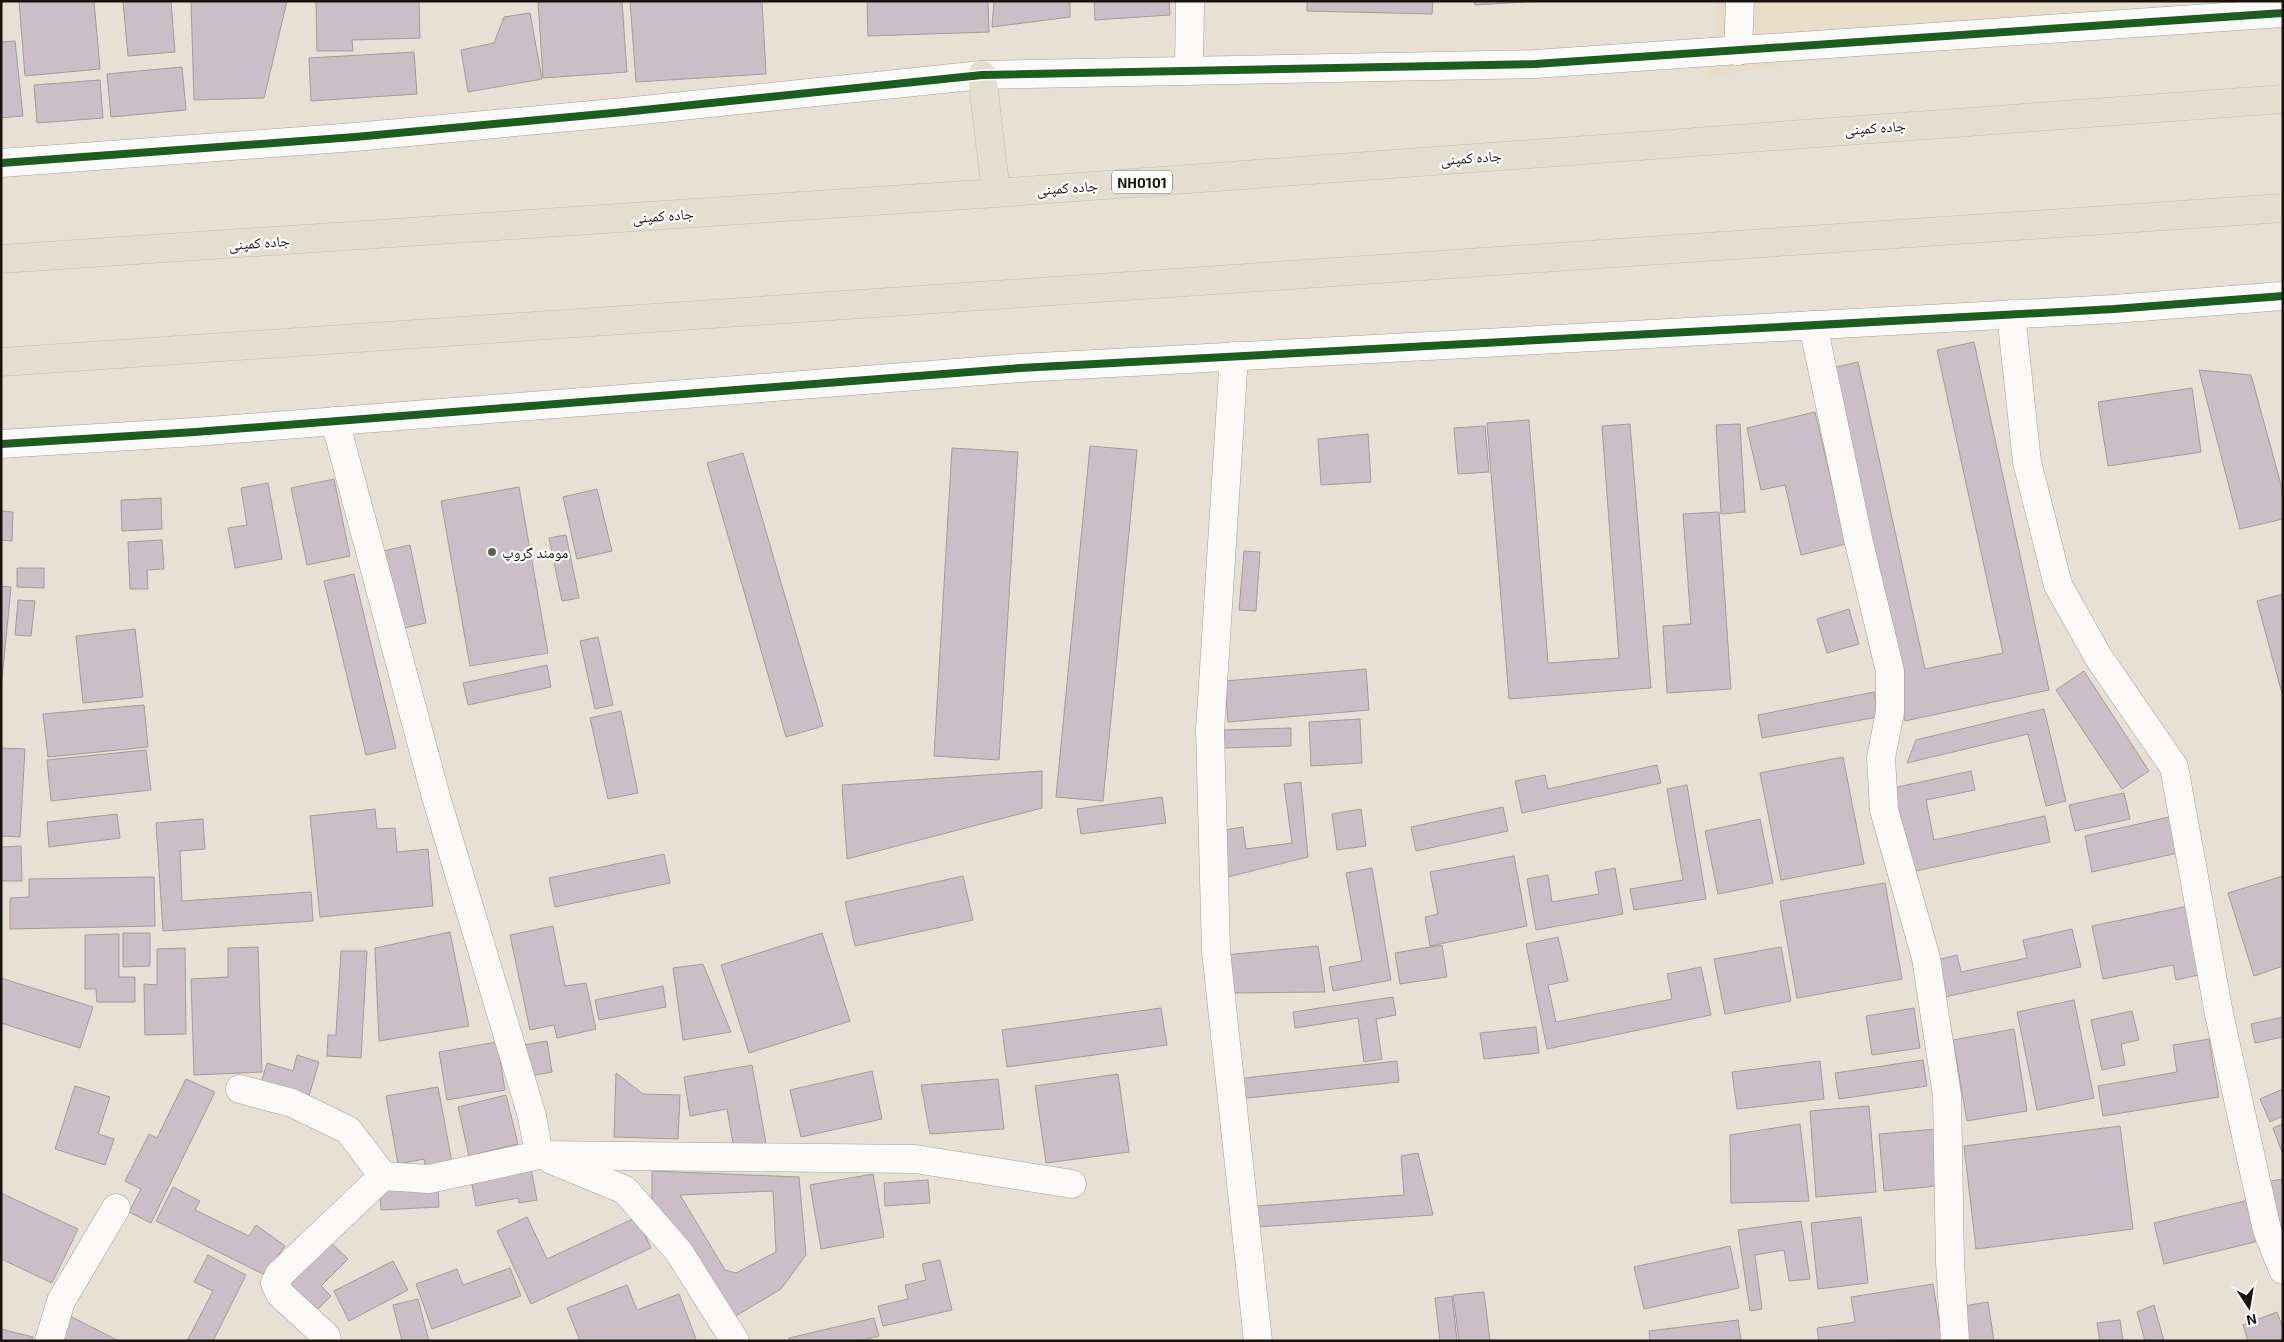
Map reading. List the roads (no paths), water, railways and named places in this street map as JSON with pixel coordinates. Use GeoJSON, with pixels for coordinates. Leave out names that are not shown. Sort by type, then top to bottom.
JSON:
{"type":"FeatureCollection","features":[{"type":"Feature","properties":{"kind":"highway"},"geometry":{"type":"LineString","coordinates":[[982,75],[996,192]]}},
{"type":"Feature","properties":{"kind":"highway","name":"جاده کمپنی"},"geometry":{"type":"LineString","coordinates":[[1,259],[996,192],[2283,99]]}},
{"type":"Feature","properties":{"kind":"highway"},"geometry":{"type":"LineString","coordinates":[[1,362],[2283,208]]}},
{"type":"Feature","properties":{"kind":"street"},"geometry":{"type":"LineString","coordinates":[[1189,70],[1190,1]]}},
{"type":"Feature","properties":{"kind":"street"},"geometry":{"type":"LineString","coordinates":[[1738,51],[1740,1]]}},
{"type":"Feature","properties":{"kind":"street"},"geometry":{"type":"LineString","coordinates":[[1,163],[355,137],[624,112],[982,75],[1535,64],[2283,13]]}},
{"type":"Feature","properties":{"kind":"street"},"geometry":{"type":"LineString","coordinates":[[1,444],[335,421],[1020,368],[2011,314],[2283,296]]}},
{"type":"Feature","properties":{"kind":"street"},"geometry":{"type":"LineString","coordinates":[[2011,314],[2027,462],[2058,585],[2099,658],[2174,767],[2222,1023],[2267,1230],[2283,1270]]}},
{"type":"Feature","properties":{"kind":"street"},"geometry":{"type":"LineString","coordinates":[[1813,325],[1859,543],[1890,671],[1890,712],[1881,758],[1884,810],[1926,958],[1947,1096],[1950,1262],[1955,1341]]}},
{"type":"Feature","properties":{"kind":"street"},"geometry":{"type":"LineString","coordinates":[[1234,356],[1210,731],[1216,951],[1258,1341]]}},
{"type":"Feature","properties":{"kind":"street"},"geometry":{"type":"LineString","coordinates":[[335,421],[436,796],[532,1116],[540,1155]]}},
{"type":"Feature","properties":{"kind":"street"},"geometry":{"type":"LineString","coordinates":[[240,1089],[292,1104],[348,1130],[383,1176]]}},
{"type":"Feature","properties":{"kind":"street"},"geometry":{"type":"LineString","coordinates":[[540,1155],[625,1190],[679,1252],[728,1339]]}},
{"type":"Feature","properties":{"kind":"street"},"geometry":{"type":"LineString","coordinates":[[327,1341],[326,1336],[280,1294],[275,1283],[279,1275],[383,1176],[429,1178],[540,1155],[915,1159],[1072,1184]]}},
{"type":"Feature","properties":{"kind":"street"},"geometry":{"type":"LineString","coordinates":[[49,1341],[61,1301],[116,1208]]}},
{"type":"Feature","properties":{"kind":"place","name":"مومند گروپ"},"geometry":{"type":"Point","coordinates":[492,552]}}]}
